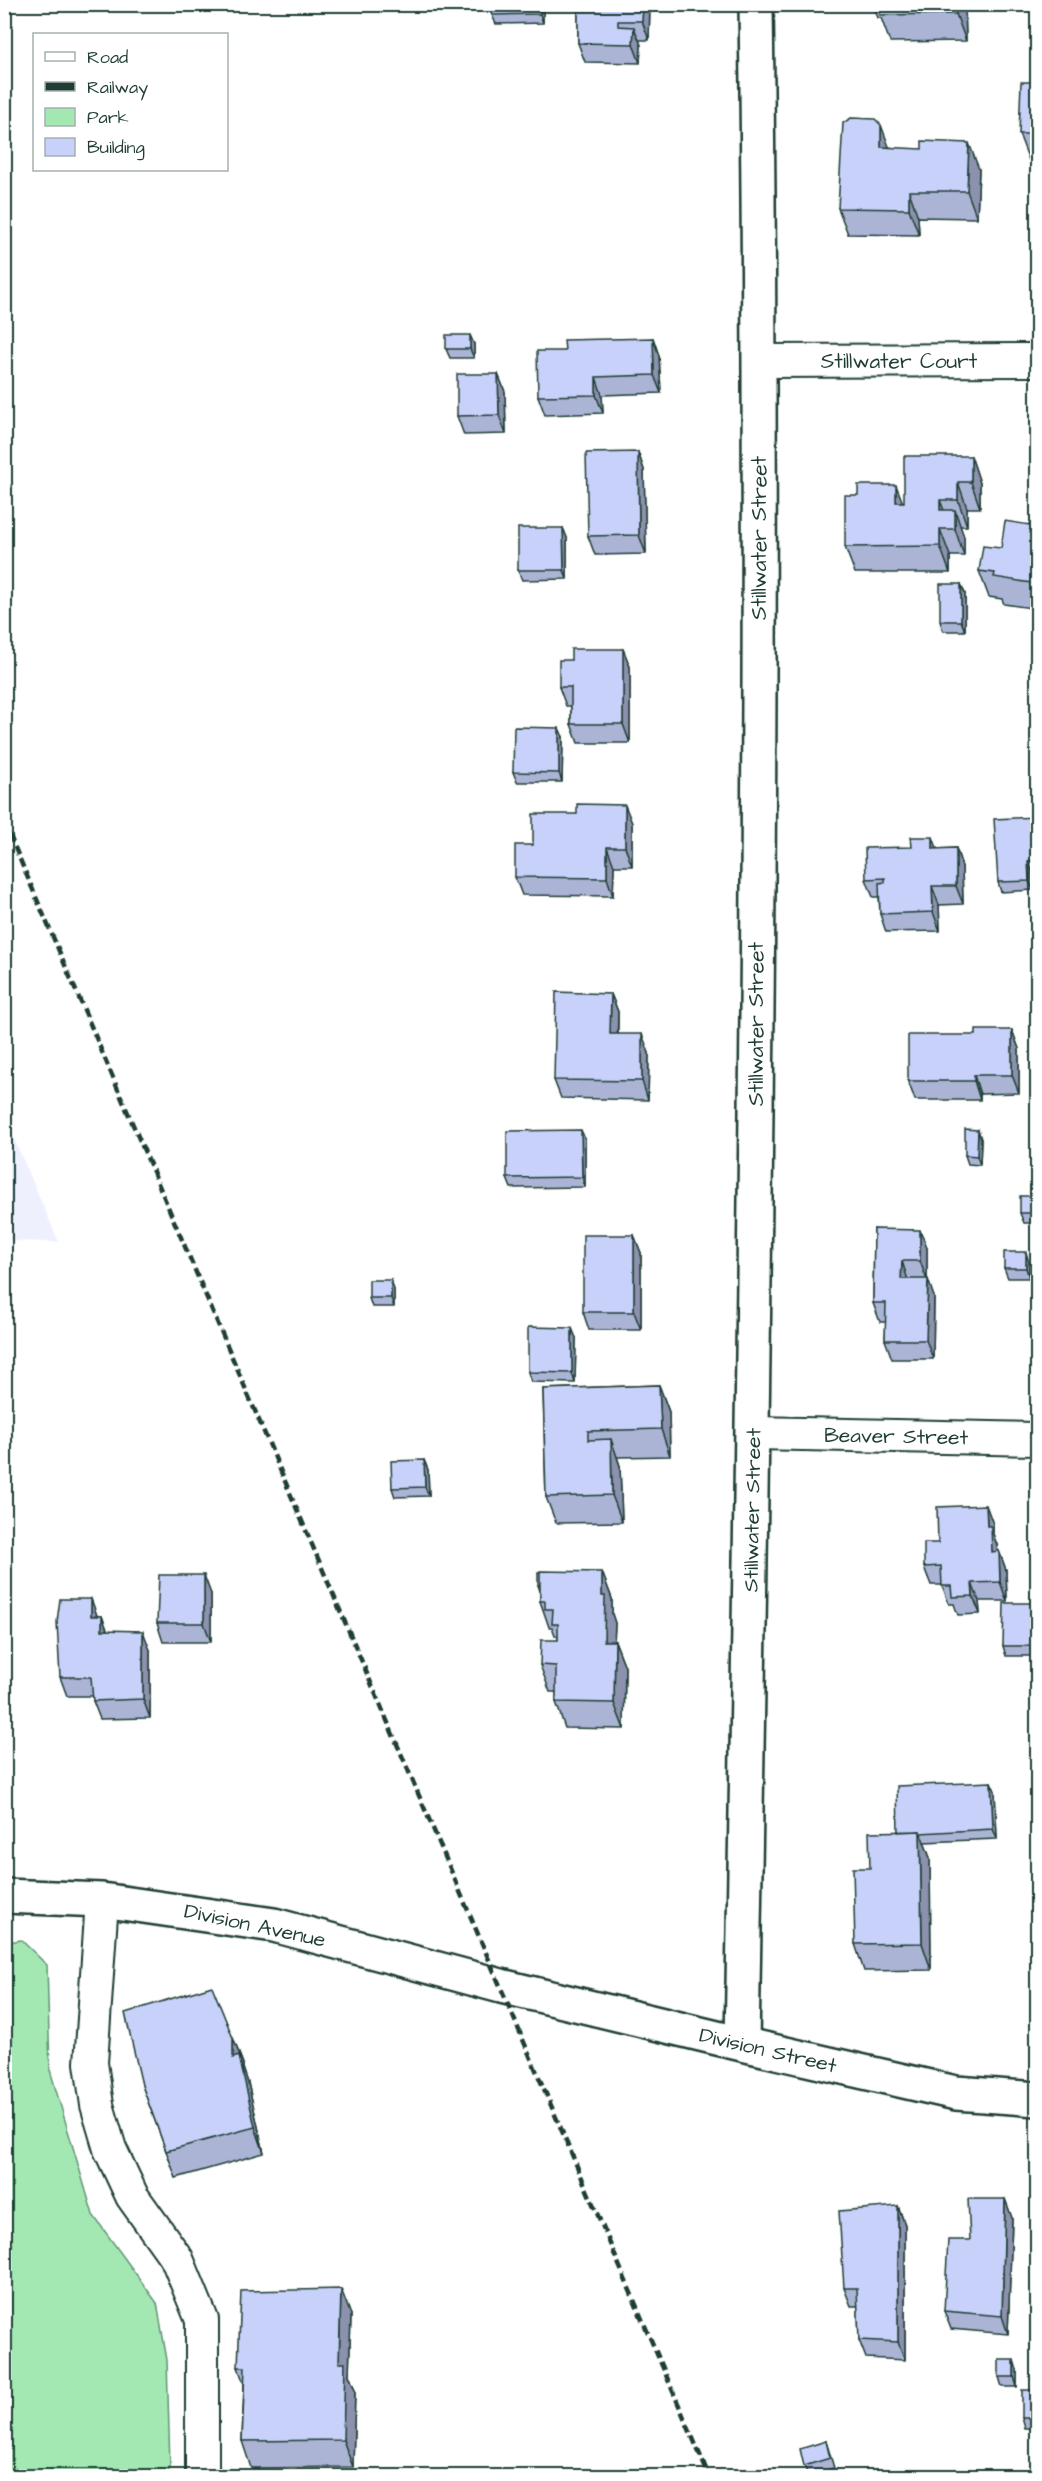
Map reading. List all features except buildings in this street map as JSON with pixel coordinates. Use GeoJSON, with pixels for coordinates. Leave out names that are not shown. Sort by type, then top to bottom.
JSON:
{"type":"FeatureCollection","features":[{"type":"Feature","properties":{"kind":"street","name":"Stillwater Street"},"geometry":{"type":"LineString","coordinates":[[742,2044],[754,1433],[760,361],[756,4]]}},
{"type":"Feature","properties":{"kind":"street","name":"Stillwater Court"},"geometry":{"type":"LineString","coordinates":[[760,361],[1038,360]]}},
{"type":"Feature","properties":{"kind":"street","name":"Beaver Street"},"geometry":{"type":"LineString","coordinates":[[754,1433],[1038,1439]]}},
{"type":"Feature","properties":{"kind":"street","name":"Division Avenue"},"geometry":{"type":"LineString","coordinates":[[4,1896],[102,1900],[273,1925],[501,1986]]}},
{"type":"Feature","properties":{"kind":"street"},"geometry":{"type":"LineString","coordinates":[[102,1900],[91,2063],[97,2105],[110,2149],[132,2196],[177,2259],[201,2320],[201,2476]]}},
{"type":"Feature","properties":{"kind":"street","name":"Division Street"},"geometry":{"type":"LineString","coordinates":[[501,1986],[956,2093],[1038,2099]]}},
{"type":"Feature","properties":{"kind":"shaded area"},"geometry":{"type":"Polygon","coordinates":[[[5,1118],[59,1242],[5,1241],[5,1118]]]}},
{"type":"Feature","properties":{"kind":"green space"},"geometry":{"type":"Polygon","coordinates":[[[21,1940],[47,1965],[50,2070],[93,2215],[157,2303],[167,2360],[170,2467],[166,2476],[5,2476],[4,1943],[21,1940]]]}},
{"type":"Feature","properties":{"kind":"railway"},"geometry":{"type":"LineString","coordinates":[[4,822],[709,2476]]}}]}
